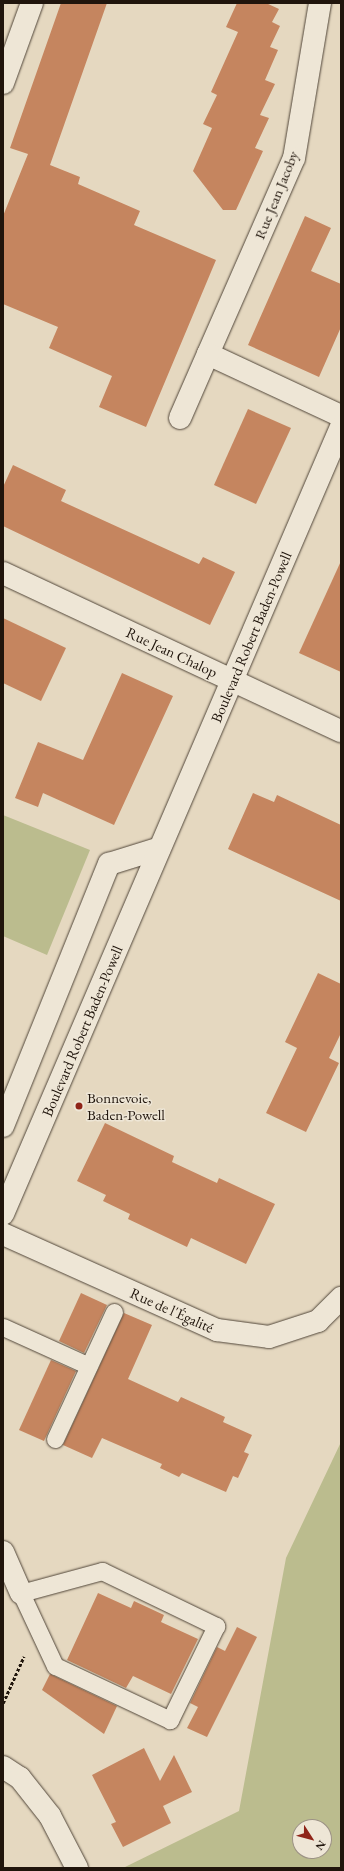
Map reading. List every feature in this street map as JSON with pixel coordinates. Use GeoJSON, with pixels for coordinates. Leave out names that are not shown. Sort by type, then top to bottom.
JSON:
{"type":"FeatureCollection","features":[{"type":"Feature","properties":{"kind":"street"},"geometry":{"type":"LineString","coordinates":[[3,83],[32,3]]}},
{"type":"Feature","properties":{"kind":"street","name":"Rue Jean Jacoby"},"geometry":{"type":"LineString","coordinates":[[180,418],[294,158],[320,3]]}},
{"type":"Feature","properties":{"kind":"street"},"geometry":{"type":"LineString","coordinates":[[208,354],[341,416]]}},
{"type":"Feature","properties":{"kind":"street","name":"Boulevard Robert Baden-Powell"},"geometry":{"type":"LineString","coordinates":[[3,1214],[341,427]]}},
{"type":"Feature","properties":{"kind":"street","name":"Rue Jean Chalop"},"geometry":{"type":"LineString","coordinates":[[3,574],[341,731]]}},
{"type":"Feature","properties":{"kind":"street"},"geometry":{"type":"LineString","coordinates":[[3,1126],[109,864],[160,848]]}},
{"type":"Feature","properties":{"kind":"street","name":"Rue de l'Égalité"},"geometry":{"type":"LineString","coordinates":[[3,1234],[217,1330],[269,1337],[318,1321],[341,1298]]}},
{"type":"Feature","properties":{"kind":"street"},"geometry":{"type":"LineString","coordinates":[[3,1552],[22,1593]]}},
{"type":"Feature","properties":{"kind":"street"},"geometry":{"type":"LineString","coordinates":[[3,1767],[20,1778],[50,1816],[77,1868]]}},
{"type":"Feature","properties":{"kind":"lane"},"geometry":{"type":"LineString","coordinates":[[55,1439],[114,1312]]}},
{"type":"Feature","properties":{"kind":"lane"},"geometry":{"type":"LineString","coordinates":[[3,1327],[89,1366]]}},
{"type":"Feature","properties":{"kind":"lane"},"geometry":{"type":"LineString","coordinates":[[102,1572],[216,1626],[170,1720],[54,1666],[37,1627],[22,1593],[102,1572]]}},
{"type":"Feature","properties":{"kind":"path"},"geometry":{"type":"LineString","coordinates":[[3,1703],[37,1627]]}},
{"type":"Feature","properties":{"kind":"green space"},"geometry":{"type":"Polygon","coordinates":[[[3,815],[90,850],[47,955],[3,936],[3,815]]]}},
{"type":"Feature","properties":{"kind":"green space"},"geometry":{"type":"Polygon","coordinates":[[[341,1442],[341,1868],[123,1868],[239,1811],[286,1558],[341,1442]]]}},
{"type":"Feature","properties":{"kind":"building"},"geometry":{"type":"Polygon","coordinates":[[[61,3],[107,3],[50,165],[80,177],[78,184],[140,211],[134,225],[216,260],[146,427],[99,407],[112,376],[49,348],[58,327],[3,304],[3,216],[28,154],[10,148],[61,3]]]}},
{"type":"Feature","properties":{"kind":"building"},"geometry":{"type":"Polygon","coordinates":[[[237,3],[266,3],[279,9],[272,22],[280,26],[270,47],[278,50],[265,80],[275,84],[260,115],[269,118],[255,148],[263,151],[236,210],[223,210],[193,171],[212,128],[203,124],[217,95],[211,92],[238,32],[226,27],[237,3]]]}},
{"type":"Feature","properties":{"kind":"building"},"geometry":{"type":"Polygon","coordinates":[[[305,216],[331,228],[311,271],[341,284],[341,327],[319,377],[248,345],[305,216]]]}},
{"type":"Feature","properties":{"kind":"building"},"geometry":{"type":"Polygon","coordinates":[[[248,409],[291,428],[256,504],[214,485],[248,409]]]}},
{"type":"Feature","properties":{"kind":"building"},"geometry":{"type":"Polygon","coordinates":[[[13,465],[66,490],[61,501],[199,564],[203,557],[235,572],[210,625],[3,526],[3,487],[13,465]]]}},
{"type":"Feature","properties":{"kind":"building"},"geometry":{"type":"Polygon","coordinates":[[[341,561],[341,672],[299,653],[341,561]]]}},
{"type":"Feature","properties":{"kind":"building"},"geometry":{"type":"Polygon","coordinates":[[[3,618],[66,648],[41,701],[3,683],[3,618]]]}},
{"type":"Feature","properties":{"kind":"building"},"geometry":{"type":"Polygon","coordinates":[[[122,673],[173,696],[114,825],[43,793],[38,807],[15,798],[38,742],[83,760],[122,673]]]}},
{"type":"Feature","properties":{"kind":"building"},"geometry":{"type":"Polygon","coordinates":[[[253,793],[274,802],[277,795],[341,825],[341,901],[228,849],[253,793]]]}},
{"type":"Feature","properties":{"kind":"building"},"geometry":{"type":"Polygon","coordinates":[[[318,973],[341,984],[341,1033],[329,1058],[339,1063],[306,1132],[266,1113],[297,1048],[285,1042],[318,973]]]}},
{"type":"Feature","properties":{"kind":"building"},"geometry":{"type":"Polygon","coordinates":[[[105,1123],[174,1156],[172,1162],[217,1183],[219,1178],[275,1204],[246,1264],[191,1238],[187,1247],[128,1219],[130,1214],[103,1201],[106,1195],[77,1181],[105,1123]]]}},
{"type":"Feature","properties":{"kind":"building"},"geometry":{"type":"Polygon","coordinates":[[[81,1293],[107,1305],[84,1353],[59,1341],[81,1293]]]}},
{"type":"Feature","properties":{"kind":"building"},"geometry":{"type":"Polygon","coordinates":[[[124,1313],[152,1325],[128,1379],[178,1402],[181,1397],[225,1417],[223,1422],[252,1435],[244,1452],[249,1454],[238,1478],[233,1476],[226,1492],[182,1473],[179,1477],[160,1468],[162,1464],[102,1438],[92,1458],[63,1445],[124,1313]]]}},
{"type":"Feature","properties":{"kind":"building"},"geometry":{"type":"Polygon","coordinates":[[[51,1360],[76,1371],[44,1441],[19,1430],[51,1360]]]}},
{"type":"Feature","properties":{"kind":"building"},"geometry":{"type":"Polygon","coordinates":[[[98,1593],[131,1608],[134,1601],[164,1615],[161,1622],[198,1639],[171,1694],[133,1676],[126,1688],[67,1660],[98,1593]]]}},
{"type":"Feature","properties":{"kind":"building"},"geometry":{"type":"Polygon","coordinates":[[[237,1627],[257,1637],[207,1737],[187,1728],[198,1707],[190,1703],[217,1647],[225,1651],[237,1627]]]}},
{"type":"Feature","properties":{"kind":"building"},"geometry":{"type":"Polygon","coordinates":[[[50,1674],[117,1706],[104,1734],[42,1690],[50,1674]]]}},
{"type":"Feature","properties":{"kind":"building"},"geometry":{"type":"Polygon","coordinates":[[[144,1748],[160,1781],[174,1755],[192,1792],[163,1806],[171,1823],[123,1847],[111,1824],[116,1822],[92,1775],[144,1748]]]}},
{"type":"Feature","properties":{"kind":"place","name":"Bonnevoie, Baden-Powell"},"geometry":{"type":"Point","coordinates":[79,1106]}}]}
